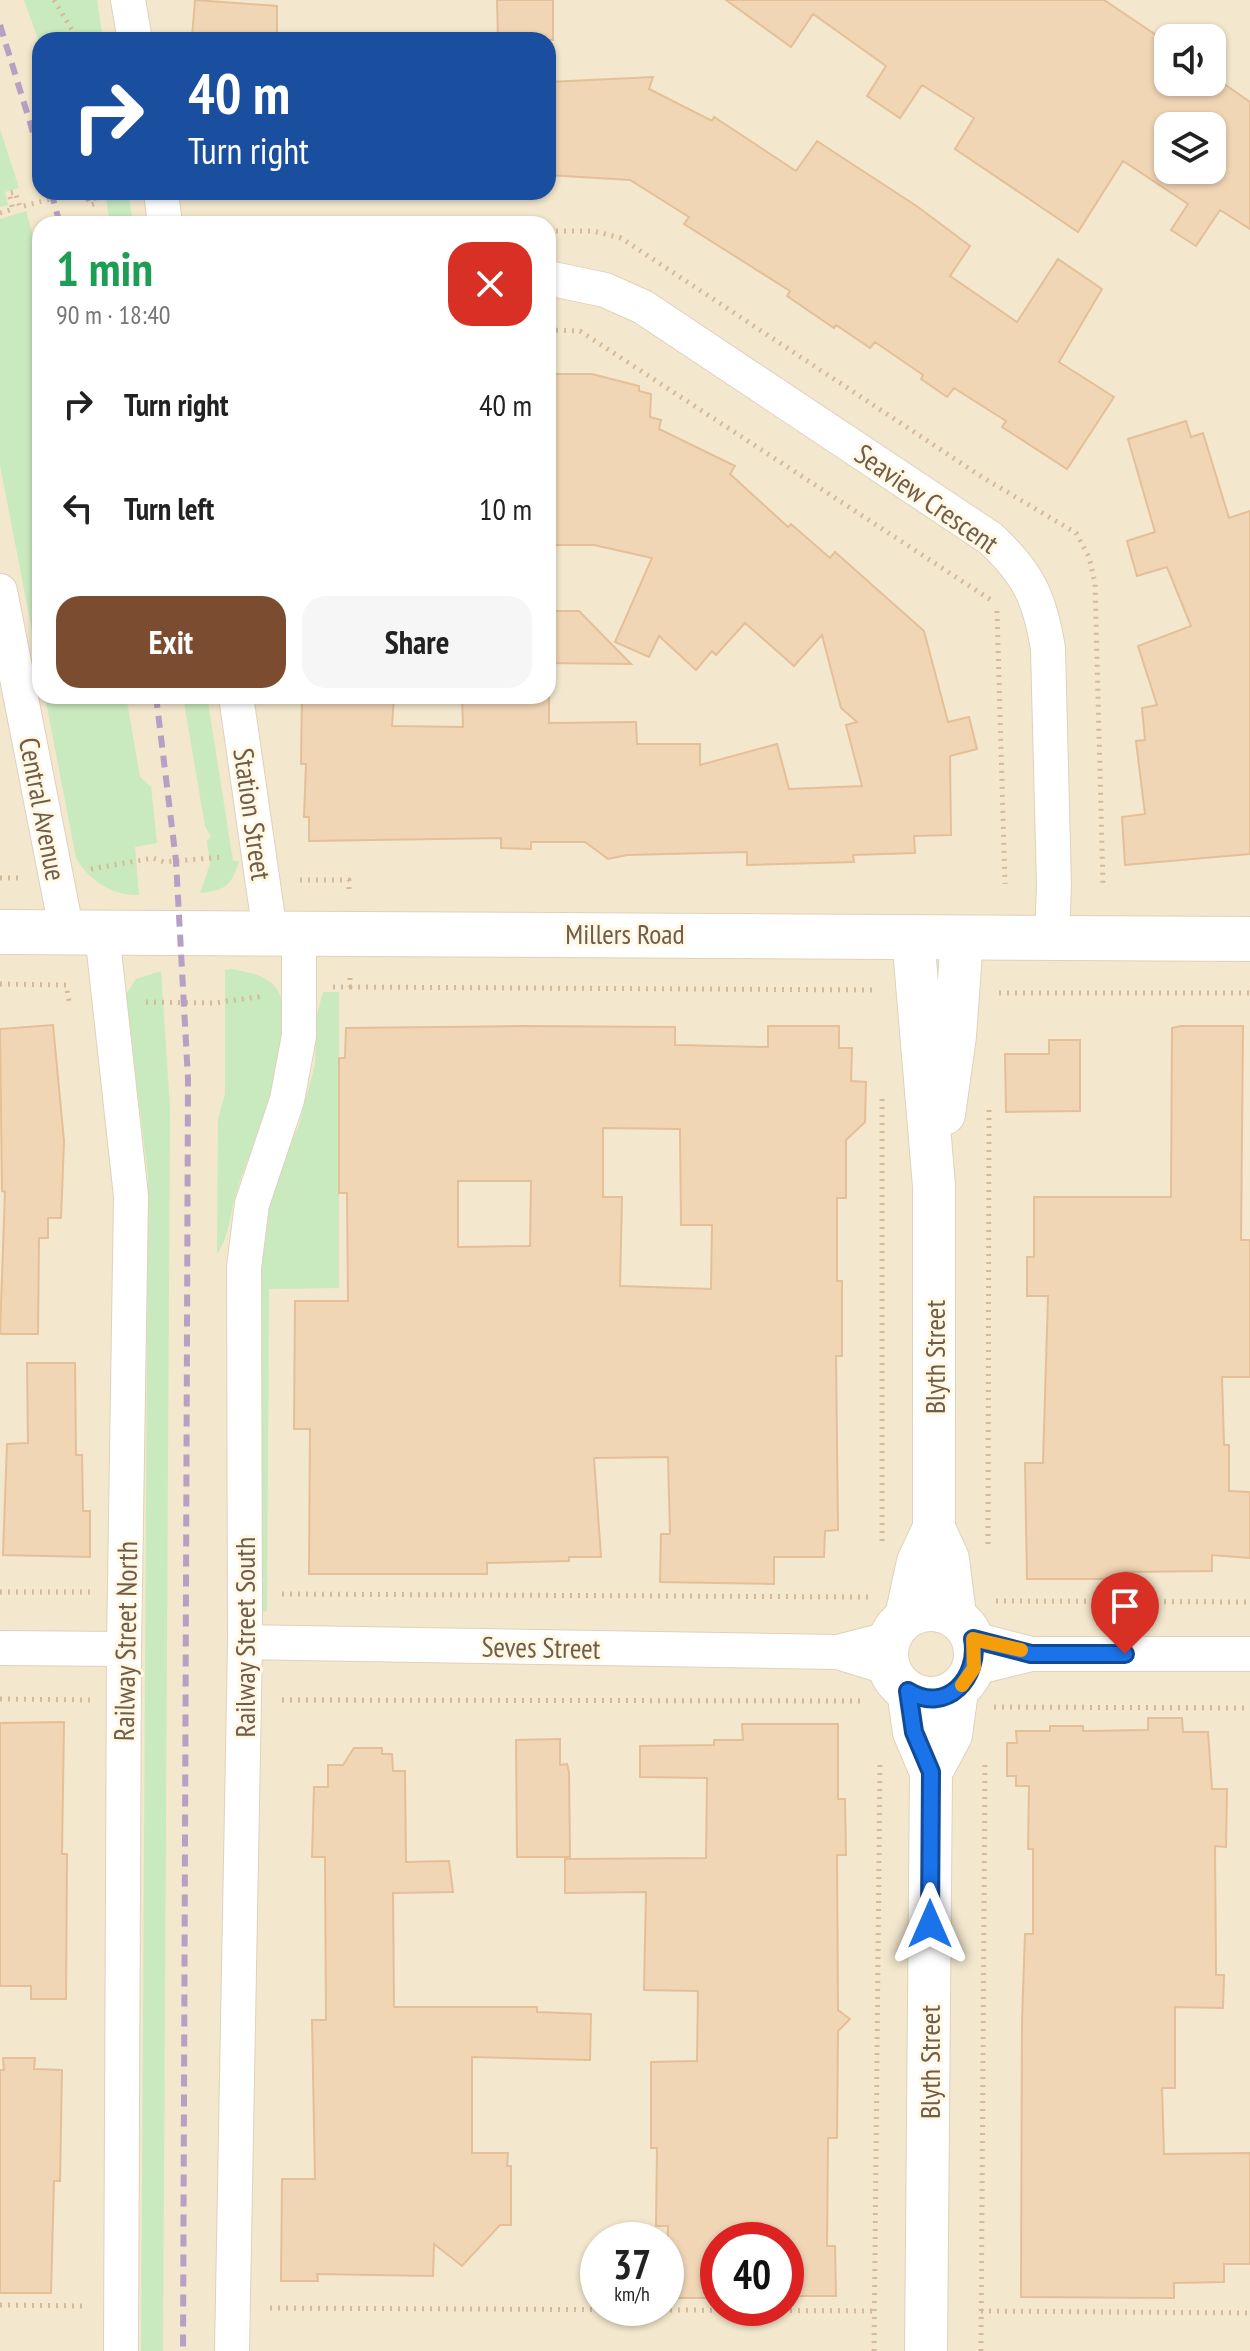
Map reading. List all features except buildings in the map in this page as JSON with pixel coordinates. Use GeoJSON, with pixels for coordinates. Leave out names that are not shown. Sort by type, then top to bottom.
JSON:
{"type":"FeatureCollection","features":[{"type":"Feature","properties":{"kind":"main road","name":"Millers Road"},"geometry":{"type":"LineString","coordinates":[[0,932],[1250,939]]}},
{"type":"Feature","properties":{"kind":"street"},"geometry":{"type":"LineString","coordinates":[[128,0],[134,32]]}},
{"type":"Feature","properties":{"kind":"street","name":"Seaview Crescent"},"geometry":{"type":"LineString","coordinates":[[556,280],[605,290],[643,307],[990,538],[1013,559],[1042,611],[1048,649],[1054,885],[1052,936]]}},
{"type":"Feature","properties":{"kind":"street","name":"Central Avenue"},"geometry":{"type":"LineString","coordinates":[[0,591],[84,933]]}},
{"type":"Feature","properties":{"kind":"street","name":"Station Street"},"geometry":{"type":"LineString","coordinates":[[238,704],[285,932]]}},
{"type":"Feature","properties":{"kind":"street","name":"Railway Street South"},"geometry":{"type":"LineString","coordinates":[[232,2351],[245,1642],[243,1302],[246,1231],[293,1072],[301,999],[285,932]]}},
{"type":"Feature","properties":{"kind":"street","name":"Railway Street North"},"geometry":{"type":"LineString","coordinates":[[84,933],[131,1196],[124,1649],[121,2351]]}},
{"type":"Feature","properties":{"kind":"street","name":"Blyth Street"},"geometry":{"type":"LineString","coordinates":[[913,936],[955,1036],[934,1186],[934,1528],[948,1559],[969,1664],[951,1735],[931,1772]]}},
{"type":"Feature","properties":{"kind":"street","name":"Blyth Street"},"geometry":{"type":"LineString","coordinates":[[938,992],[962,937]]}},
{"type":"Feature","properties":{"kind":"street","name":"Blyth Street"},"geometry":{"type":"LineString","coordinates":[[926,2351],[931,1772],[914,1732],[890,1652],[918,1562],[934,1528]]}},
{"type":"Feature","properties":{"kind":"street"},"geometry":{"type":"LineString","coordinates":[[969,1664],[925,1609],[890,1652],[930,1698],[969,1664],[1031,1654],[1250,1654]]}},
{"type":"Feature","properties":{"kind":"street","name":"Seves Street"},"geometry":{"type":"LineString","coordinates":[[245,1642],[890,1652]]}},
{"type":"Feature","properties":{"kind":"street"},"geometry":{"type":"LineString","coordinates":[[0,1648],[124,1649]]}},
{"type":"Feature","properties":{"kind":"path"},"geometry":{"type":"LineString","coordinates":[[54,0],[73,32]]}},
{"type":"Feature","properties":{"kind":"path"},"geometry":{"type":"LineString","coordinates":[[0,213],[13,209],[9,193],[15,192],[20,207],[47,200]]}},
{"type":"Feature","properties":{"kind":"path"},"geometry":{"type":"LineString","coordinates":[[556,330],[580,331],[997,605],[1005,884]]}},
{"type":"Feature","properties":{"kind":"path"},"geometry":{"type":"LineString","coordinates":[[0,878],[20,878]]}},
{"type":"Feature","properties":{"kind":"path"},"geometry":{"type":"LineString","coordinates":[[350,987],[1250,993]]}},
{"type":"Feature","properties":{"kind":"path"},"geometry":{"type":"LineString","coordinates":[[882,1083],[882,1552]]}},
{"type":"Feature","properties":{"kind":"path"},"geometry":{"type":"LineString","coordinates":[[988,1550],[989,1104]]}},
{"type":"Feature","properties":{"kind":"path"},"geometry":{"type":"LineString","coordinates":[[0,1592],[103,1592]]}},
{"type":"Feature","properties":{"kind":"path"},"geometry":{"type":"LineString","coordinates":[[993,1592],[997,1603],[1250,1602]]}},
{"type":"Feature","properties":{"kind":"path"},"geometry":{"type":"LineString","coordinates":[[270,1700],[869,1701],[890,1652],[869,1597],[271,1594]]}},
{"type":"Feature","properties":{"kind":"path"},"geometry":{"type":"LineString","coordinates":[[969,1664],[1250,1708]]}},
{"type":"Feature","properties":{"kind":"path"},"geometry":{"type":"LineString","coordinates":[[0,1699],[103,1700]]}},
{"type":"Feature","properties":{"kind":"path"},"geometry":{"type":"LineString","coordinates":[[874,2351],[880,1757]]}},
{"type":"Feature","properties":{"kind":"path"},"geometry":{"type":"LineString","coordinates":[[981,2351],[985,1758]]}},
{"type":"Feature","properties":{"kind":"path"},"geometry":{"type":"LineString","coordinates":[[0,2305],[84,2306]]}},
{"type":"Feature","properties":{"kind":"path"},"geometry":{"type":"LineString","coordinates":[[265,2308],[874,2311]]}},
{"type":"Feature","properties":{"kind":"path"},"geometry":{"type":"LineString","coordinates":[[981,2311],[1250,2313]]}},
{"type":"Feature","properties":{"kind":"shaded area"},"geometry":{"type":"Polygon","coordinates":[[[0,0],[1250,0],[1250,2351],[0,2351],[0,0]]]}},
{"type":"Feature","properties":{"kind":"green space"},"geometry":{"type":"Polygon","coordinates":[[[24,0],[97,0],[102,32],[36,32],[24,0]]]}},
{"type":"Feature","properties":{"kind":"green space"},"geometry":{"type":"Polygon","coordinates":[[[0,129],[19,188],[5,192],[8,205],[0,207],[0,129]]]}},
{"type":"Feature","properties":{"kind":"green space"},"geometry":{"type":"Polygon","coordinates":[[[106,200],[129,200],[132,216],[109,216],[106,200]]]}},
{"type":"Feature","properties":{"kind":"green space"},"geometry":{"type":"Polygon","coordinates":[[[26,211],[32,232],[32,631],[0,465],[0,219],[26,211]]]}},
{"type":"Feature","properties":{"kind":"green space"},"geometry":{"type":"Polygon","coordinates":[[[47,704],[127,704],[140,777],[151,787],[157,843],[135,847],[139,895],[120,893],[102,885],[76,858],[47,704]]]}},
{"type":"Feature","properties":{"kind":"green space"},"geometry":{"type":"Polygon","coordinates":[[[184,704],[208,704],[233,861],[239,861],[226,885],[216,891],[200,893],[210,864],[207,841],[211,837],[205,826],[184,704]]]}},
{"type":"Feature","properties":{"kind":"green space"},"geometry":{"type":"Polygon","coordinates":[[[225,970],[262,977],[276,988],[283,1006],[284,1030],[272,1088],[237,1190],[225,1239],[217,1254],[218,1119],[225,1094],[225,970]]]}},
{"type":"Feature","properties":{"kind":"green space"},"geometry":{"type":"Polygon","coordinates":[[[161,971],[170,1108],[163,2351],[141,2351],[148,1176],[126,994],[136,979],[161,971]]]}},
{"type":"Feature","properties":{"kind":"green space"},"geometry":{"type":"Polygon","coordinates":[[[323,992],[339,992],[339,1288],[269,1289],[267,1611],[263,1612],[254,1590],[260,1239],[281,1161],[298,1128],[315,1065],[317,1014],[323,992]]]}},
{"type":"Feature","properties":{"kind":"railway"},"geometry":{"type":"LineString","coordinates":[[0,25],[32,129]]}},
{"type":"Feature","properties":{"kind":"railway"},"geometry":{"type":"LineString","coordinates":[[53,200],[58,216]]}},
{"type":"Feature","properties":{"kind":"railway"},"geometry":{"type":"LineString","coordinates":[[157,704],[176,861],[188,1079],[183,2351]]}},
{"type":"Feature","properties":{"kind":"slow traffic"},"geometry":{"type":"LineString","coordinates":[[962,1685],[974,1668],[976,1654],[973,1639],[1021,1650]]}},
{"type":"Feature","properties":{"kind":"route"},"geometry":{"type":"LineString","coordinates":[[930,1924],[931,1772],[914,1732],[908,1691],[915,1696],[930,1698],[957,1691],[974,1668],[976,1654],[973,1639],[995,1642],[1031,1654],[1125,1654]]}}]}
